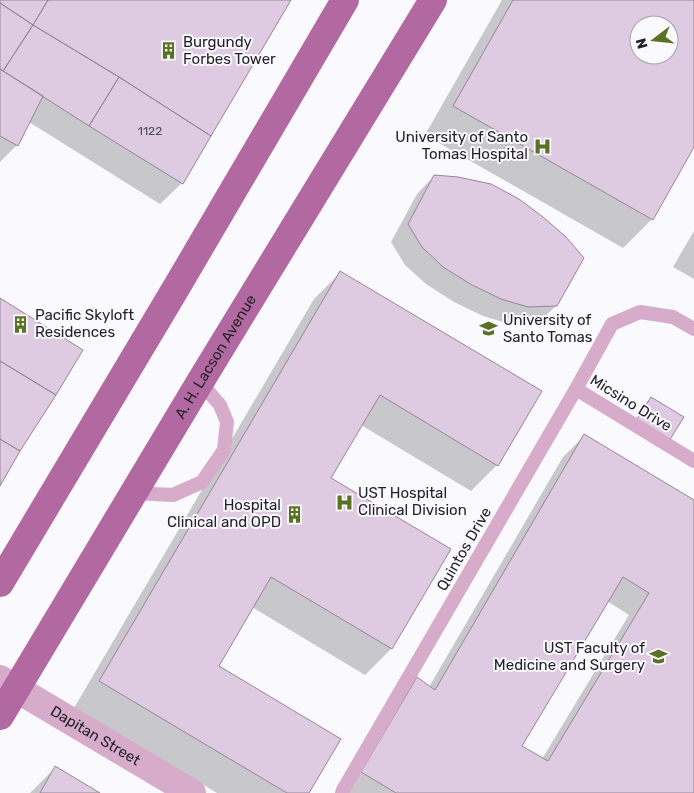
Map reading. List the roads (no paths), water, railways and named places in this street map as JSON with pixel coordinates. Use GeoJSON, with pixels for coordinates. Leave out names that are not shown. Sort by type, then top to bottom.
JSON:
{"type":"FeatureCollection","features":[{"type":"Feature","properties":{"kind":"main road"},"geometry":{"type":"LineString","coordinates":[[0,583],[345,0]]}},
{"type":"Feature","properties":{"kind":"main road","name":"A. H. Lacson Avenue"},"geometry":{"type":"LineString","coordinates":[[0,716],[8,684],[134,493],[433,0]]}},
{"type":"Feature","properties":{"kind":"street","name":"Dapitan Street"},"geometry":{"type":"LineString","coordinates":[[8,684],[192,793]]}},
{"type":"Feature","properties":{"kind":"lane","name":"Quintos Drive"},"geometry":{"type":"LineString","coordinates":[[343,792],[612,324],[640,312],[673,317],[694,329]]}},
{"type":"Feature","properties":{"kind":"lane"},"geometry":{"type":"LineString","coordinates":[[134,493],[174,495],[202,482],[224,450],[227,422],[220,405],[200,382]]}},
{"type":"Feature","properties":{"kind":"lane","name":"Micsino Drive"},"geometry":{"type":"LineString","coordinates":[[576,389],[694,461]]}},
{"type":"Feature","properties":{"kind":"place","name":"Burgundy Forbes Tower"},"geometry":{"type":"Point","coordinates":[169,51]}},
{"type":"Feature","properties":{"kind":"place","name":"University of Santo Tomas Hospital"},"geometry":{"type":"Point","coordinates":[542,146]}},
{"type":"Feature","properties":{"kind":"place","name":"Pacific Skyloft Residences"},"geometry":{"type":"Point","coordinates":[21,324]}},
{"type":"Feature","properties":{"kind":"place","name":"University of Santo Tomas"},"geometry":{"type":"Point","coordinates":[489,329]}},
{"type":"Feature","properties":{"kind":"place","name":"UST Hospital Clinical Division"},"geometry":{"type":"Point","coordinates":[344,502]}},
{"type":"Feature","properties":{"kind":"place","name":"Hospital Clinical and OPD"},"geometry":{"type":"Point","coordinates":[295,514]}},
{"type":"Feature","properties":{"kind":"place","name":"UST Faculty of Medicine and Surgery"},"geometry":{"type":"Point","coordinates":[659,657]}}]}
